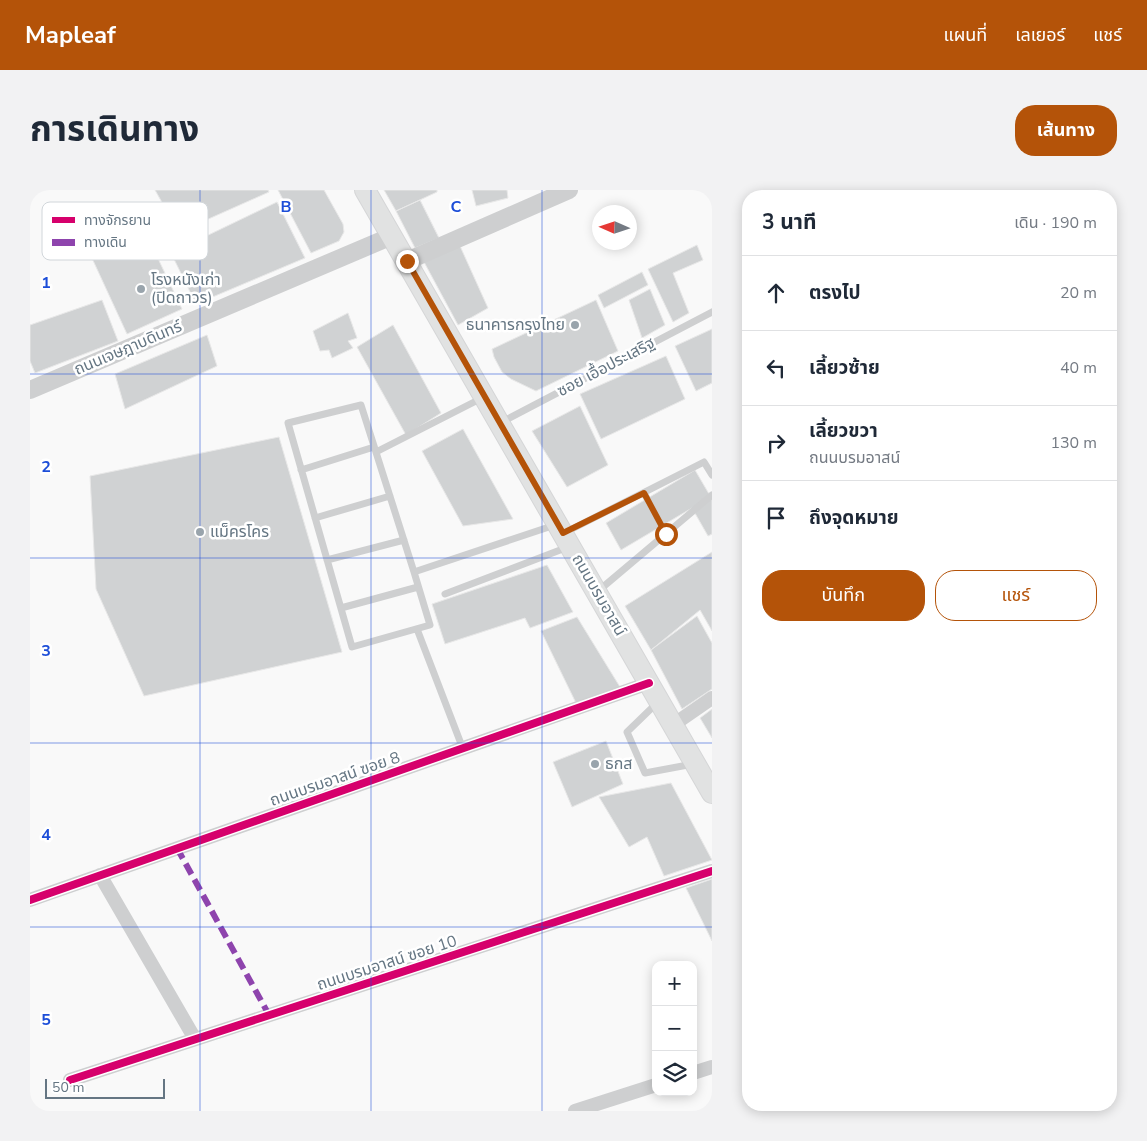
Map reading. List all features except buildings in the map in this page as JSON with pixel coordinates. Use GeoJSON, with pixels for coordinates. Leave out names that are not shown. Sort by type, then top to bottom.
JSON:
{"type":"FeatureCollection","features":[{"type":"Feature","properties":{"kind":"main road","name":"ถนนบรมอาสน์"},"geometry":{"type":"LineString","coordinates":[[365,190],[712,793]]}},
{"type":"Feature","properties":{"kind":"street"},"geometry":{"type":"LineString","coordinates":[[407,261],[569,190]]}},
{"type":"Feature","properties":{"kind":"street","name":"ถนนเจษฎาบดินทร์"},"geometry":{"type":"LineString","coordinates":[[30,390],[392,236]]}},
{"type":"Feature","properties":{"kind":"street","name":"ถนนบรมอาสน์ ฃอย 8"},"geometry":{"type":"LineString","coordinates":[[30,900],[649,683]]}},
{"type":"Feature","properties":{"kind":"street"},"geometry":{"type":"LineString","coordinates":[[673,725],[712,698]]}},
{"type":"Feature","properties":{"kind":"street","name":"ถนนบรมอาสน์ ฃอย 10"},"geometry":{"type":"LineString","coordinates":[[70,1080],[712,872]]}},
{"type":"Feature","properties":{"kind":"street"},"geometry":{"type":"LineString","coordinates":[[100,875],[195,1039]]}},
{"type":"Feature","properties":{"kind":"street"},"geometry":{"type":"LineString","coordinates":[[697,1072],[712,1067]]}},
{"type":"Feature","properties":{"kind":"street"},"geometry":{"type":"LineString","coordinates":[[575,1111],[652,1086]]}},
{"type":"Feature","properties":{"kind":"lane","name":"ซอย เอื้อประเสริฐ"},"geometry":{"type":"LineString","coordinates":[[500,423],[712,312]]}},
{"type":"Feature","properties":{"kind":"lane"},"geometry":{"type":"LineString","coordinates":[[301,470],[375,449],[485,396]]}},
{"type":"Feature","properties":{"kind":"lane"},"geometry":{"type":"LineString","coordinates":[[361,405],[430,625],[352,647],[301,470],[288,423],[361,405]]}},
{"type":"Feature","properties":{"kind":"lane"},"geometry":{"type":"LineString","coordinates":[[445,594],[704,462],[712,475]]}},
{"type":"Feature","properties":{"kind":"lane"},"geometry":{"type":"LineString","coordinates":[[644,493],[666,534]]}},
{"type":"Feature","properties":{"kind":"lane"},"geometry":{"type":"LineString","coordinates":[[597,593],[712,495]]}},
{"type":"Feature","properties":{"kind":"lane"},"geometry":{"type":"LineString","coordinates":[[315,518],[390,496]]}},
{"type":"Feature","properties":{"kind":"lane"},"geometry":{"type":"LineString","coordinates":[[414,572],[564,535]]}},
{"type":"Feature","properties":{"kind":"lane"},"geometry":{"type":"LineString","coordinates":[[327,560],[404,540]]}},
{"type":"Feature","properties":{"kind":"lane"},"geometry":{"type":"LineString","coordinates":[[341,608],[418,587]]}},
{"type":"Feature","properties":{"kind":"lane"},"geometry":{"type":"LineString","coordinates":[[418,628],[463,749]]}},
{"type":"Feature","properties":{"kind":"lane"},"geometry":{"type":"LineString","coordinates":[[659,701],[626,732],[645,773],[695,764]]}},
{"type":"Feature","properties":{"kind":"marked path"},"geometry":{"type":"LineString","coordinates":[[177,848],[269,1015]]}},
{"type":"Feature","properties":{"kind":"cycle path"},"geometry":{"type":"LineString","coordinates":[[30,900],[649,683]]}},
{"type":"Feature","properties":{"kind":"cycle path"},"geometry":{"type":"LineString","coordinates":[[70,1080],[712,871]]}},
{"type":"Feature","properties":{"kind":"place","name":"โรงหนังเก่า (ปิดถาวร)"},"geometry":{"type":"Point","coordinates":[141,289]}},
{"type":"Feature","properties":{"kind":"place","name":"ธนาคารกรุงไทย"},"geometry":{"type":"Point","coordinates":[575,325]}},
{"type":"Feature","properties":{"kind":"place","name":"แม็ครโคร"},"geometry":{"type":"Point","coordinates":[200,532]}},
{"type":"Feature","properties":{"kind":"place","name":"ธกส"},"geometry":{"type":"Point","coordinates":[595,764]}},
{"type":"Feature","properties":{"kind":"route"},"geometry":{"type":"LineString","coordinates":[[407,261],[563,533],[644,493],[666,534]]}}]}
